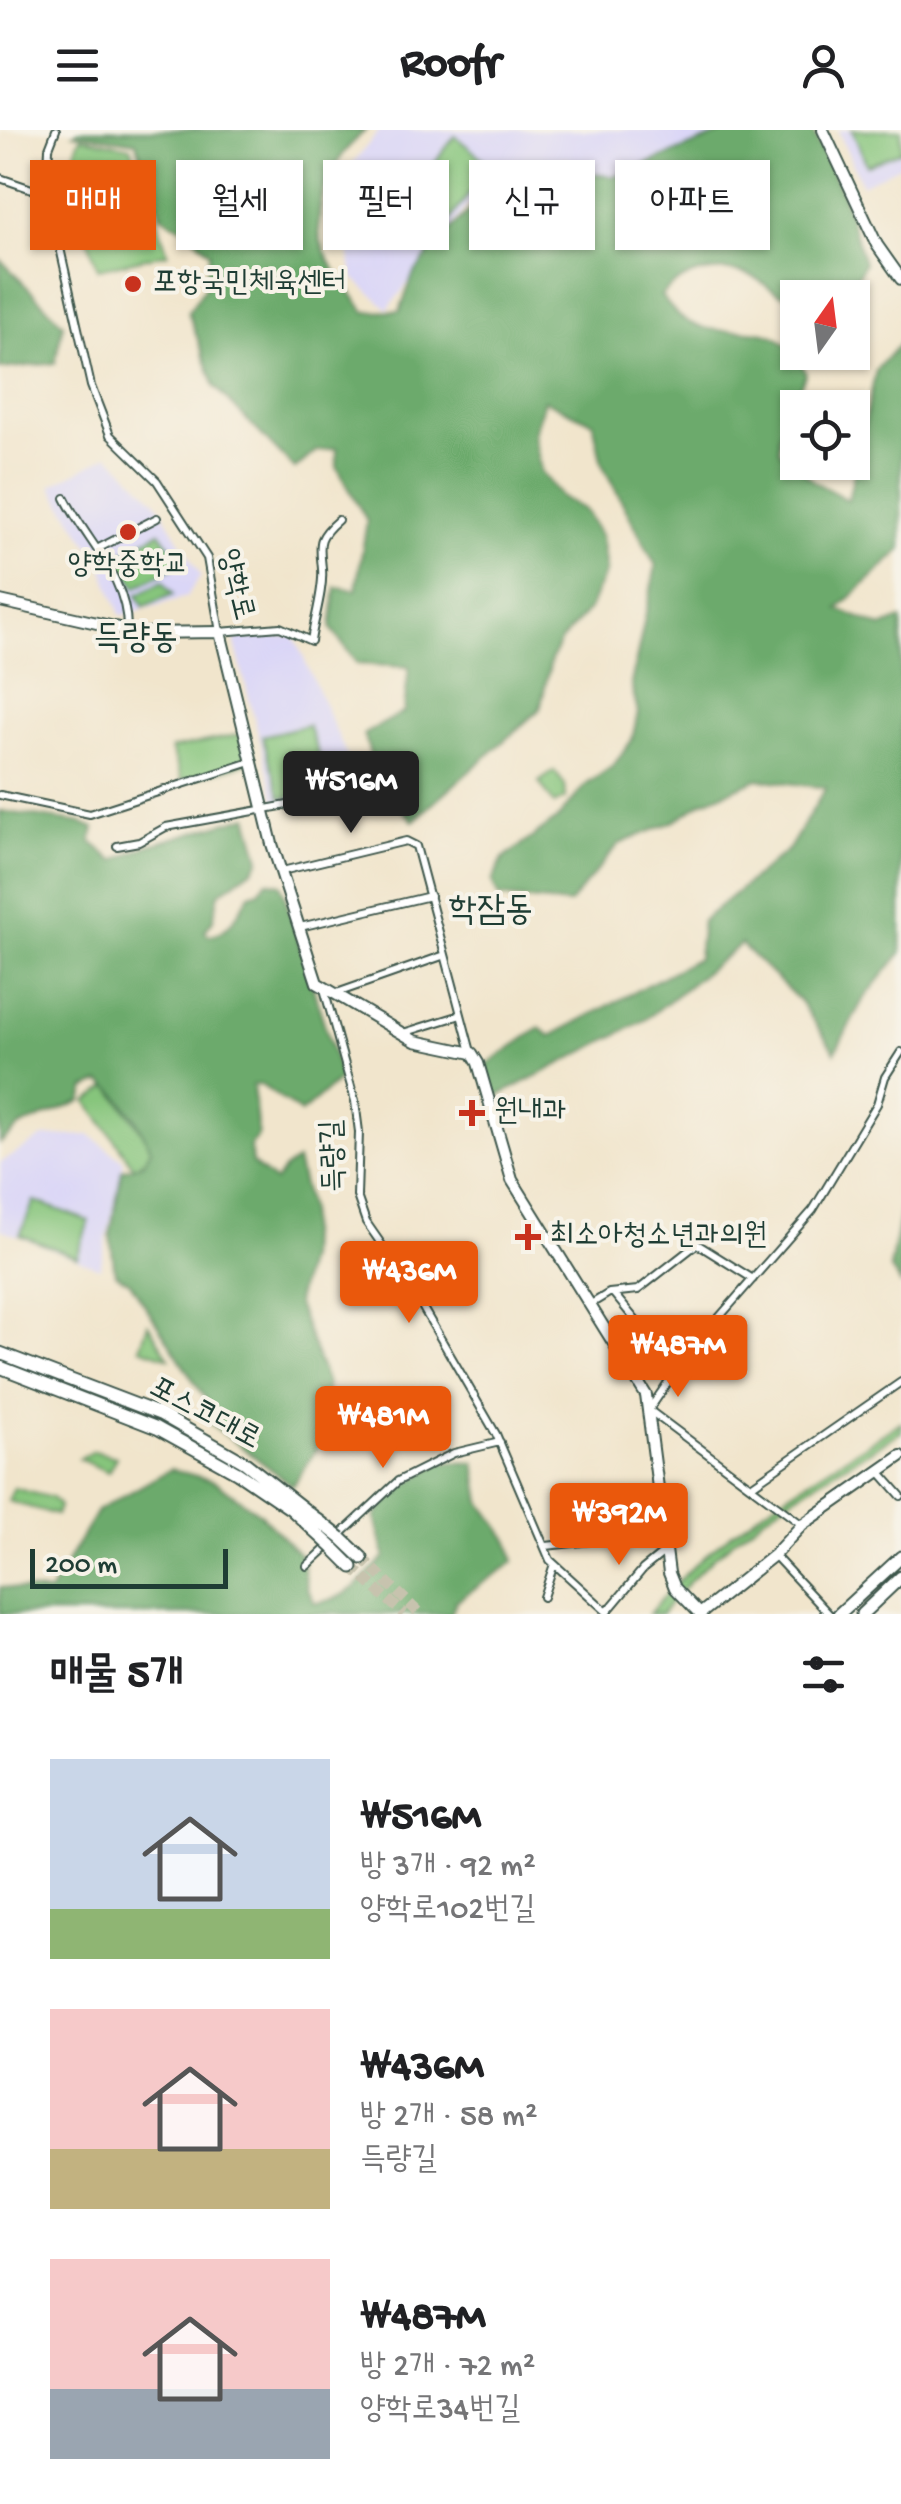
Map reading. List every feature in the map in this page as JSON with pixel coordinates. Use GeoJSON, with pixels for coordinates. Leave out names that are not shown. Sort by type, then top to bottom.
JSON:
{"type":"FeatureCollection","features":[{"type":"Feature","properties":{"kind":"main road","name":"포스코대로"},"geometry":{"type":"LineString","coordinates":[[0,1354],[160,1414],[241,1468],[357,1562]]}},
{"type":"Feature","properties":{"kind":"main road","name":"포스코대로"},"geometry":{"type":"LineString","coordinates":[[0,1367],[157,1428],[241,1468]]}},
{"type":"Feature","properties":{"kind":"main road"},"geometry":{"type":"LineString","coordinates":[[838,1614],[901,1557]]}},
{"type":"Feature","properties":{"kind":"main road"},"geometry":{"type":"LineString","coordinates":[[862,1614],[901,1577]]}},
{"type":"Feature","properties":{"kind":"street","name":"양학로"},"geometry":{"type":"LineString","coordinates":[[49,160],[56,130]]}},
{"type":"Feature","properties":{"kind":"street"},"geometry":{"type":"LineString","coordinates":[[823,130],[876,245],[901,279]]}},
{"type":"Feature","properties":{"kind":"street"},"geometry":{"type":"LineString","coordinates":[[0,178],[30,189]]}},
{"type":"Feature","properties":{"kind":"street","name":"양학로"},"geometry":{"type":"LineString","coordinates":[[60,250],[87,373],[110,435],[166,493],[207,558],[220,632],[280,871],[317,983],[328,992]]}},
{"type":"Feature","properties":{"kind":"street"},"geometry":{"type":"LineString","coordinates":[[65,498],[127,605],[127,630]]}},
{"type":"Feature","properties":{"kind":"street"},"geometry":{"type":"LineString","coordinates":[[97,549],[157,518]]}},
{"type":"Feature","properties":{"kind":"street"},"geometry":{"type":"LineString","coordinates":[[0,601],[127,630],[220,632],[280,627],[311,641],[323,572],[317,552],[326,530],[338,520]]}},
{"type":"Feature","properties":{"kind":"street"},"geometry":{"type":"LineString","coordinates":[[0,794],[90,814],[251,762]]}},
{"type":"Feature","properties":{"kind":"street"},"geometry":{"type":"LineString","coordinates":[[117,846],[139,842],[166,826],[336,796]]}},
{"type":"Feature","properties":{"kind":"street"},"geometry":{"type":"LineString","coordinates":[[280,871],[406,841],[416,846],[472,1054],[512,1180],[646,1394],[664,1552],[675,1588],[700,1614],[774,1555],[802,1525],[901,1456]]}},
{"type":"Feature","properties":{"kind":"street"},"geometry":{"type":"LineString","coordinates":[[300,927],[430,896]]}},
{"type":"Feature","properties":{"kind":"street"},"geometry":{"type":"LineString","coordinates":[[328,992],[445,955]]}},
{"type":"Feature","properties":{"kind":"street"},"geometry":{"type":"LineString","coordinates":[[328,992],[433,1047],[472,1054]]}},
{"type":"Feature","properties":{"kind":"street","name":"득량길"},"geometry":{"type":"LineString","coordinates":[[328,992],[355,1101],[359,1206],[500,1442],[554,1564],[606,1613]]}},
{"type":"Feature","properties":{"kind":"street"},"geometry":{"type":"LineString","coordinates":[[402,1033],[461,1015]]}},
{"type":"Feature","properties":{"kind":"street"},"geometry":{"type":"LineString","coordinates":[[649,1410],[676,1369],[813,1210],[856,1132],[877,1104],[885,1077],[901,1052]]}},
{"type":"Feature","properties":{"kind":"street"},"geometry":{"type":"LineString","coordinates":[[590,1304],[612,1292],[638,1290],[697,1244],[753,1279]]}},
{"type":"Feature","properties":{"kind":"street"},"geometry":{"type":"LineString","coordinates":[[612,1292],[676,1369]]}},
{"type":"Feature","properties":{"kind":"street"},"geometry":{"type":"LineString","coordinates":[[750,1486],[901,1382]]}},
{"type":"Feature","properties":{"kind":"street"},"geometry":{"type":"LineString","coordinates":[[649,1410],[802,1525]]}},
{"type":"Feature","properties":{"kind":"street"},"geometry":{"type":"LineString","coordinates":[[307,1566],[398,1481],[454,1453],[500,1442]]}},
{"type":"Feature","properties":{"kind":"street"},"geometry":{"type":"LineString","coordinates":[[878,1470],[901,1496]]}},
{"type":"Feature","properties":{"kind":"street"},"geometry":{"type":"LineString","coordinates":[[546,1546],[662,1533]]}},
{"type":"Feature","properties":{"kind":"street"},"geometry":{"type":"LineString","coordinates":[[606,1613],[642,1569],[664,1552]]}},
{"type":"Feature","properties":{"kind":"street"},"geometry":{"type":"LineString","coordinates":[[774,1555],[829,1614]]}},
{"type":"Feature","properties":{"kind":"street"},"geometry":{"type":"LineString","coordinates":[[543,1597],[554,1564]]}},
{"type":"Feature","properties":{"kind":"shaded area"},"geometry":{"type":"Polygon","coordinates":[[[380,130],[711,130],[715,136],[656,160],[615,160],[614,177],[595,174],[595,160],[469,160],[469,204],[449,230],[449,160],[355,160],[380,130]]]}},
{"type":"Feature","properties":{"kind":"shaded area"},"geometry":{"type":"Polygon","coordinates":[[[838,130],[901,130],[901,165],[862,185],[838,130]]]}},
{"type":"Feature","properties":{"kind":"shaded area"},"geometry":{"type":"Polygon","coordinates":[[[348,250],[433,250],[388,309],[354,278],[348,250]]]}},
{"type":"Feature","properties":{"kind":"shaded area","name":"양학중학교"},"geometry":{"type":"Polygon","coordinates":[[[109,455],[156,501],[201,576],[186,597],[121,616],[101,564],[51,486],[109,455]]]}},
{"type":"Feature","properties":{"kind":"shaded area"},"geometry":{"type":"Polygon","coordinates":[[[294,636],[361,788],[276,803],[234,639],[294,636]]]}},
{"type":"Feature","properties":{"kind":"shaded area"},"geometry":{"type":"Polygon","coordinates":[[[90,1135],[124,1161],[100,1268],[0,1229],[0,1163],[43,1137],[90,1135]]]}},
{"type":"Feature","properties":{"kind":"green space"},"geometry":{"type":"Polygon","coordinates":[[[366,130],[339,160],[323,160],[319,221],[323,250],[365,312],[400,311],[413,275],[432,250],[449,250],[449,231],[469,211],[469,250],[595,250],[595,174],[615,177],[615,250],[770,250],[770,160],[656,160],[731,130],[812,130],[842,193],[864,263],[856,280],[780,280],[780,293],[749,275],[713,271],[679,281],[661,296],[683,319],[702,327],[766,333],[780,340],[780,370],[806,373],[799,390],[780,390],[780,480],[813,480],[848,500],[852,480],[870,480],[870,398],[876,370],[901,342],[901,550],[838,609],[881,627],[901,619],[901,953],[863,1000],[835,1052],[800,1001],[741,944],[645,1020],[492,1099],[486,1065],[540,1028],[551,1036],[698,958],[702,921],[789,849],[826,788],[758,779],[619,844],[569,904],[499,897],[492,882],[503,859],[557,819],[586,785],[613,766],[632,740],[638,712],[631,684],[656,566],[602,464],[593,422],[544,400],[534,434],[541,471],[561,497],[585,510],[601,537],[606,570],[589,609],[560,642],[551,660],[540,709],[413,821],[377,779],[364,734],[404,712],[409,667],[357,664],[331,628],[336,587],[356,590],[367,521],[337,467],[337,448],[316,451],[295,469],[215,387],[188,312],[205,287],[208,250],[303,250],[303,160],[176,160],[176,225],[161,216],[156,201],[156,160],[142,160],[136,142],[74,133],[366,130]]]}},
{"type":"Feature","properties":{"kind":"green space"},"geometry":{"type":"Polygon","coordinates":[[[852,130],[901,130],[901,151],[867,165],[852,130]]]}},
{"type":"Feature","properties":{"kind":"green space"},"geometry":{"type":"Polygon","coordinates":[[[455,136],[484,160],[469,160],[469,194],[449,222],[449,160],[436,160],[455,136]]]}},
{"type":"Feature","properties":{"kind":"green space"},"geometry":{"type":"Polygon","coordinates":[[[81,137],[131,147],[136,160],[74,160],[81,137]]]}},
{"type":"Feature","properties":{"kind":"green space"},"geometry":{"type":"Polygon","coordinates":[[[156,219],[168,253],[98,269],[91,250],[156,250],[156,219]]]}},
{"type":"Feature","properties":{"kind":"green space"},"geometry":{"type":"Polygon","coordinates":[[[0,259],[63,324],[55,363],[0,369],[0,259]]]}},
{"type":"Feature","properties":{"kind":"green space"},"geometry":{"type":"Polygon","coordinates":[[[160,532],[182,563],[136,587],[116,556],[160,532]]]}},
{"type":"Feature","properties":{"kind":"green space"},"geometry":{"type":"Polygon","coordinates":[[[163,581],[173,594],[144,607],[137,595],[163,581]]]}},
{"type":"Feature","properties":{"kind":"green space"},"geometry":{"type":"Polygon","coordinates":[[[308,725],[332,791],[281,798],[262,736],[308,725]]]}},
{"type":"Feature","properties":{"kind":"green space"},"geometry":{"type":"Polygon","coordinates":[[[242,734],[251,762],[182,781],[171,749],[242,734]]]}},
{"type":"Feature","properties":{"kind":"green space"},"geometry":{"type":"Polygon","coordinates":[[[554,771],[565,785],[566,798],[554,804],[539,782],[554,771]]]}},
{"type":"Feature","properties":{"kind":"green space"},"geometry":{"type":"Polygon","coordinates":[[[0,811],[94,828],[91,842],[114,861],[147,846],[248,816],[260,859],[254,868],[219,893],[213,920],[205,931],[208,935],[223,931],[250,894],[259,891],[267,881],[281,884],[341,1078],[301,1113],[261,1085],[253,1085],[258,1136],[250,1146],[252,1163],[275,1182],[285,1168],[297,1161],[309,1210],[307,1258],[296,1302],[326,1381],[330,1427],[293,1486],[206,1420],[208,1403],[130,1282],[115,1273],[110,1235],[122,1170],[143,1164],[151,1149],[135,1118],[114,1091],[101,1082],[86,1088],[82,1101],[21,1126],[0,1143],[0,811]]]}},
{"type":"Feature","properties":{"kind":"green space"},"geometry":{"type":"Polygon","coordinates":[[[109,1086],[156,1151],[134,1167],[87,1101],[109,1086]]]}},
{"type":"Feature","properties":{"kind":"green space"},"geometry":{"type":"Polygon","coordinates":[[[34,1201],[89,1221],[77,1257],[20,1235],[34,1201]]]}},
{"type":"Feature","properties":{"kind":"green space"},"geometry":{"type":"Polygon","coordinates":[[[901,1209],[901,1284],[890,1268],[901,1209]]]}},
{"type":"Feature","properties":{"kind":"green space"},"geometry":{"type":"Polygon","coordinates":[[[148,1324],[169,1358],[140,1348],[148,1324]]]}},
{"type":"Feature","properties":{"kind":"green space"},"geometry":{"type":"Polygon","coordinates":[[[901,1422],[901,1432],[772,1511],[715,1556],[661,1614],[649,1614],[705,1555],[736,1531],[901,1422]]]}},
{"type":"Feature","properties":{"kind":"green space"},"geometry":{"type":"Polygon","coordinates":[[[93,1451],[116,1457],[108,1472],[79,1459],[93,1451]]]}},
{"type":"Feature","properties":{"kind":"green space"},"geometry":{"type":"Polygon","coordinates":[[[441,1462],[475,1463],[481,1502],[509,1541],[514,1562],[456,1601],[451,1614],[0,1614],[0,1587],[49,1593],[97,1511],[171,1469],[214,1481],[259,1513],[302,1557],[307,1588],[315,1603],[327,1601],[362,1581],[385,1557],[375,1517],[390,1495],[441,1462]]]}},
{"type":"Feature","properties":{"kind":"green space"},"geometry":{"type":"Polygon","coordinates":[[[14,1488],[52,1498],[59,1506],[56,1515],[8,1501],[14,1488]]]}},
{"type":"Feature","properties":{"kind":"tunnel"},"geometry":{"type":"LineString","coordinates":[[362,1558],[420,1614]]}},
{"type":"Feature","properties":{"kind":"tunnel"},"geometry":{"type":"LineString","coordinates":[[352,1567],[404,1614]]}},
{"type":"Feature","properties":{"kind":"place","name":"포항국민체육센터"},"geometry":{"type":"Point","coordinates":[133,284]}},
{"type":"Feature","properties":{"kind":"place","name":"양학중학교"},"geometry":{"type":"Point","coordinates":[128,532]}},
{"type":"Feature","properties":{"kind":"place","name":"원내과"},"geometry":{"type":"Point","coordinates":[472,1113]}},
{"type":"Feature","properties":{"kind":"place","name":"최소아청소년과의원"},"geometry":{"type":"Point","coordinates":[528,1237]}},
{"type":"Feature","properties":{"kind":"district","name":"득량동"},"geometry":{"type":"Point","coordinates":[136,640]}},
{"type":"Feature","properties":{"kind":"district","name":"학잠동"},"geometry":{"type":"Point","coordinates":[491,912]}}]}
